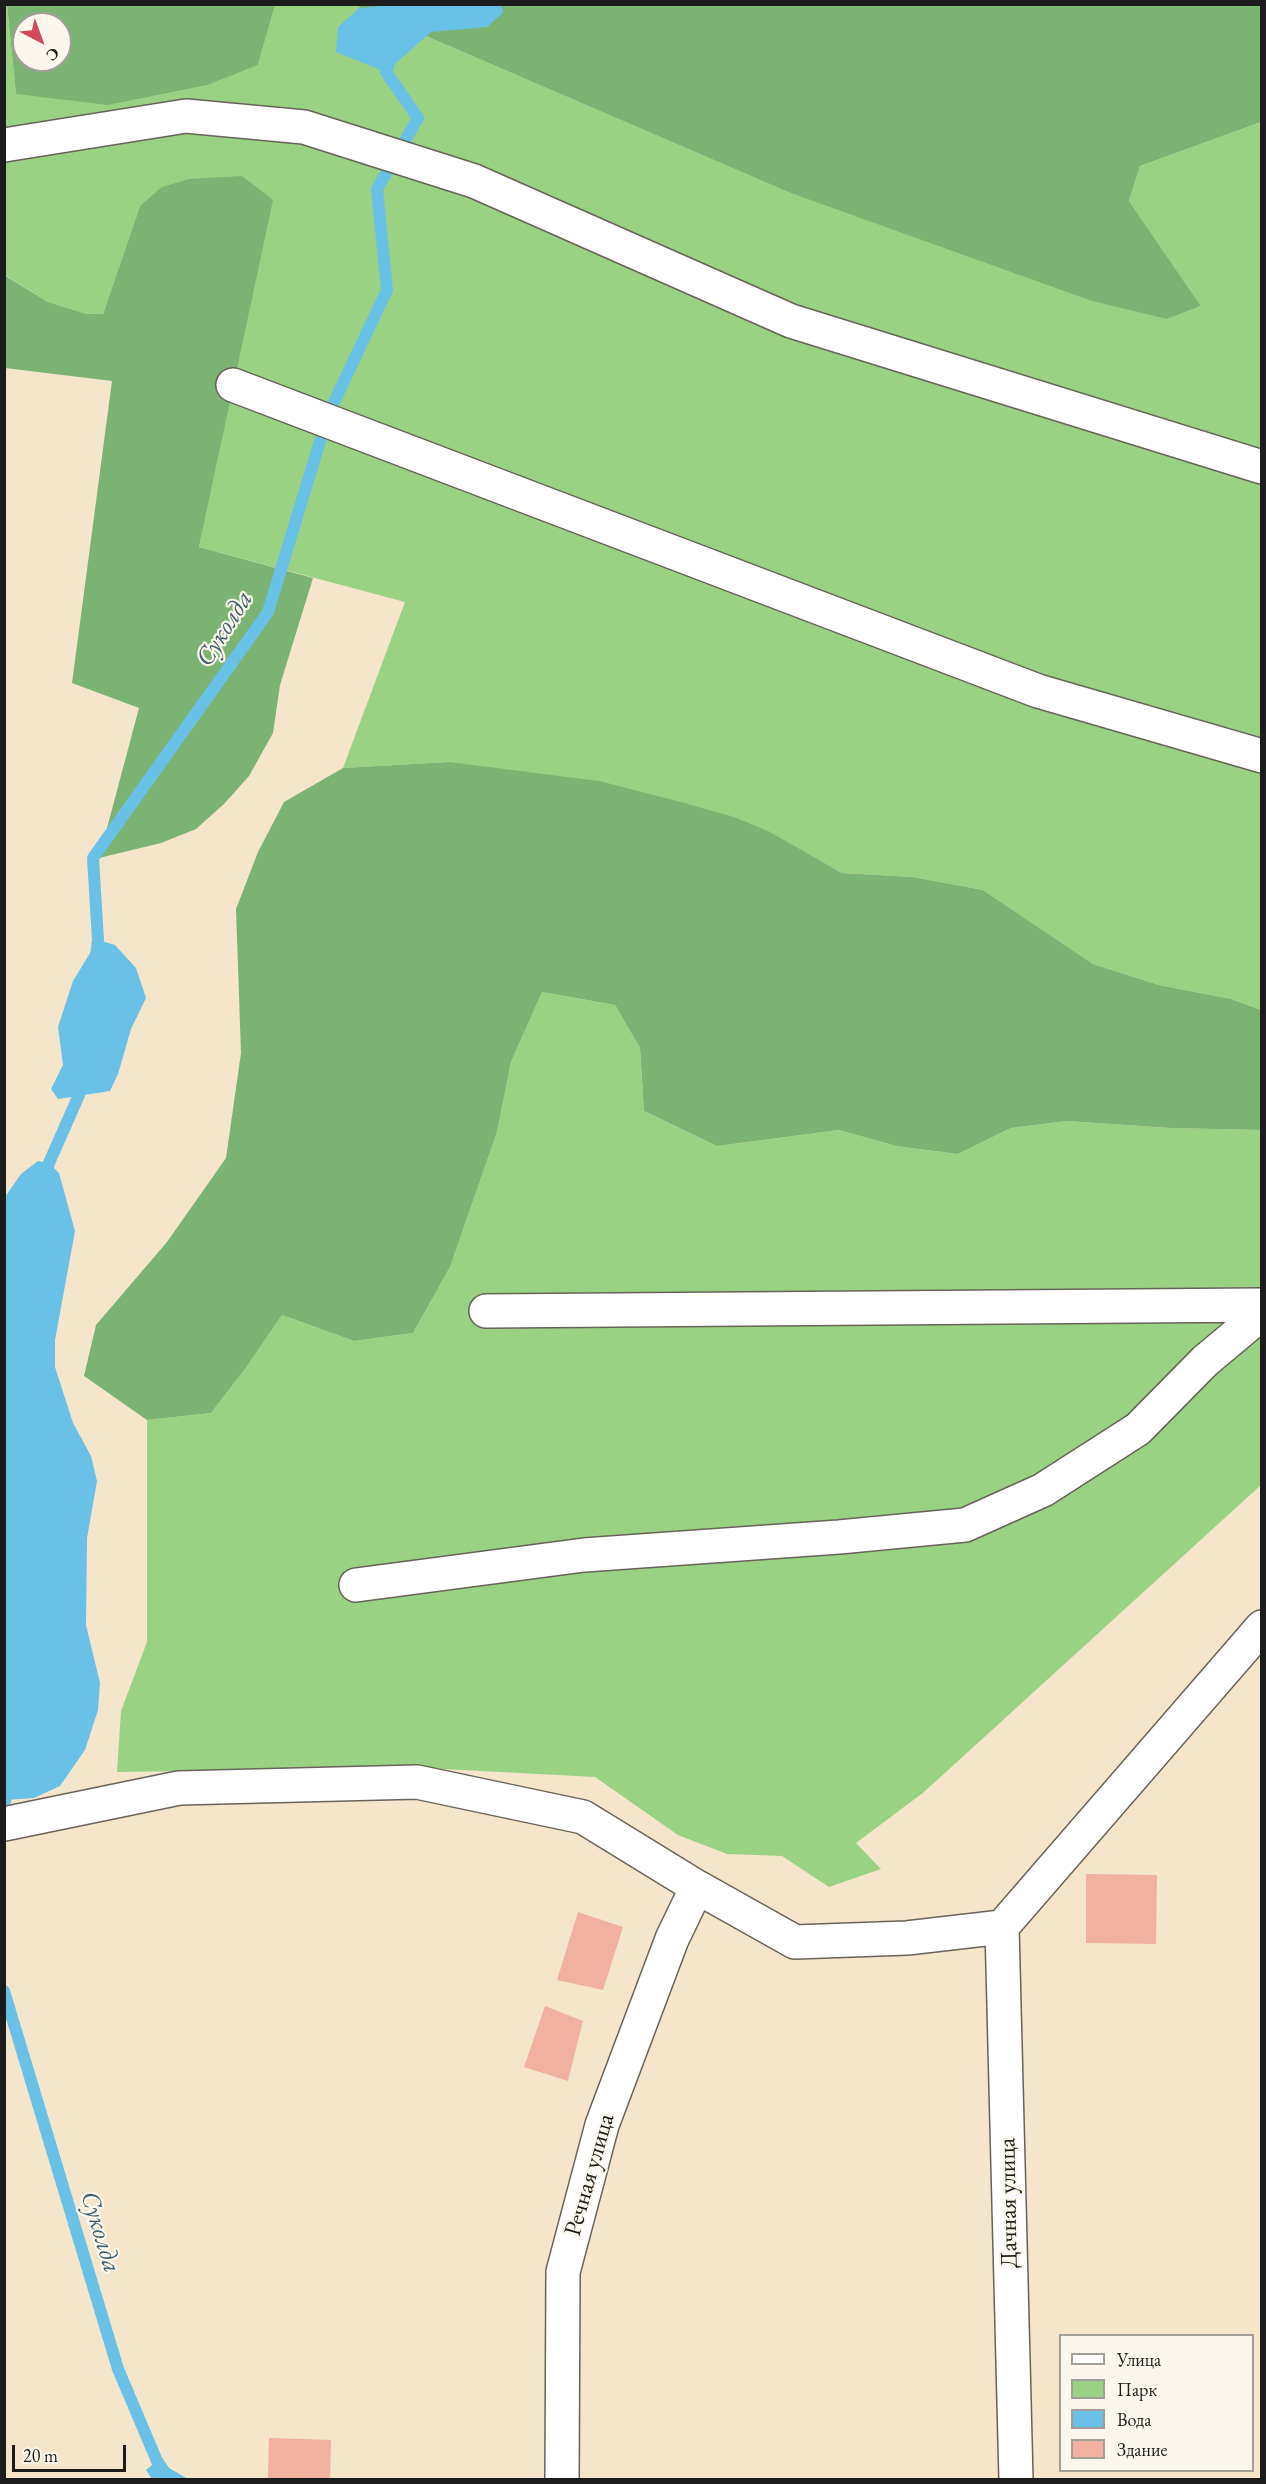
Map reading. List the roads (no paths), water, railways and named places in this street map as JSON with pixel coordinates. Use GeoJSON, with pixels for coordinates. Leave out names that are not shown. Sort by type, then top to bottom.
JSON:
{"type":"FeatureCollection","features":[{"type":"Feature","properties":{"kind":"street"},"geometry":{"type":"LineString","coordinates":[[4,145],[186,117],[304,127],[474,181],[791,321],[1262,467]]}},
{"type":"Feature","properties":{"kind":"street"},"geometry":{"type":"LineString","coordinates":[[232,385],[1038,691],[1262,756]]}},
{"type":"Feature","properties":{"kind":"street"},"geometry":{"type":"LineString","coordinates":[[486,1311],[1262,1305]]}},
{"type":"Feature","properties":{"kind":"street"},"geometry":{"type":"LineString","coordinates":[[356,1585],[584,1555],[839,1538],[965,1525],[1043,1490],[1138,1429],[1205,1361],[1254,1320],[1262,1318]]}},
{"type":"Feature","properties":{"kind":"street"},"geometry":{"type":"LineString","coordinates":[[4,1824],[178,1788],[417,1782],[583,1817],[697,1887],[795,1942],[906,1938],[1002,1927],[1262,1627]]}},
{"type":"Feature","properties":{"kind":"street","name":"Речная улица"},"geometry":{"type":"LineString","coordinates":[[562,2480],[563,2272],[602,2125],[663,1961],[697,1887]]}},
{"type":"Feature","properties":{"kind":"street","name":"Дачная улица"},"geometry":{"type":"LineString","coordinates":[[1002,1927],[1016,2480]]}},
{"type":"Feature","properties":{"kind":"water"},"geometry":{"type":"Polygon","coordinates":[[[393,5],[502,5],[503,13],[487,27],[431,32],[386,72],[336,52],[338,27],[359,8],[393,5]]]}},
{"type":"Feature","properties":{"kind":"water"},"geometry":{"type":"Polygon","coordinates":[[[98,940],[115,945],[136,968],[146,998],[131,1029],[118,1074],[110,1091],[58,1099],[51,1089],[63,1065],[58,1027],[73,981],[98,940]]]}},
{"type":"Feature","properties":{"kind":"water"},"geometry":{"type":"Polygon","coordinates":[[[38,1161],[49,1163],[59,1173],[75,1231],[55,1340],[55,1367],[73,1423],[91,1456],[97,1481],[87,1538],[86,1625],[100,1683],[98,1710],[85,1750],[60,1786],[34,1798],[5,1800],[5,1197],[21,1174],[38,1161]]]}},
{"type":"Feature","properties":{"kind":"water"},"geometry":{"type":"Polygon","coordinates":[[[157,2461],[188,2479],[152,2479],[146,2470],[157,2461]]]}},
{"type":"Feature","properties":{"kind":"waterway","name":"Суколда"},"geometry":{"type":"LineString","coordinates":[[96,956],[98,940],[93,858],[268,612],[328,415],[387,290],[377,189],[418,118],[386,72],[391,57]]}},
{"type":"Feature","properties":{"kind":"waterway","name":"Суколда"},"geometry":{"type":"LineString","coordinates":[[45,1179],[49,1163],[79,1095],[81,1081]]}},
{"type":"Feature","properties":{"kind":"waterway","name":"Суколда"},"geometry":{"type":"LineString","coordinates":[[4,1805],[9,1786]]}},
{"type":"Feature","properties":{"kind":"waterway","name":"Суколда"},"geometry":{"type":"LineString","coordinates":[[4,1991],[118,2369],[157,2461],[170,2480]]}}]}
